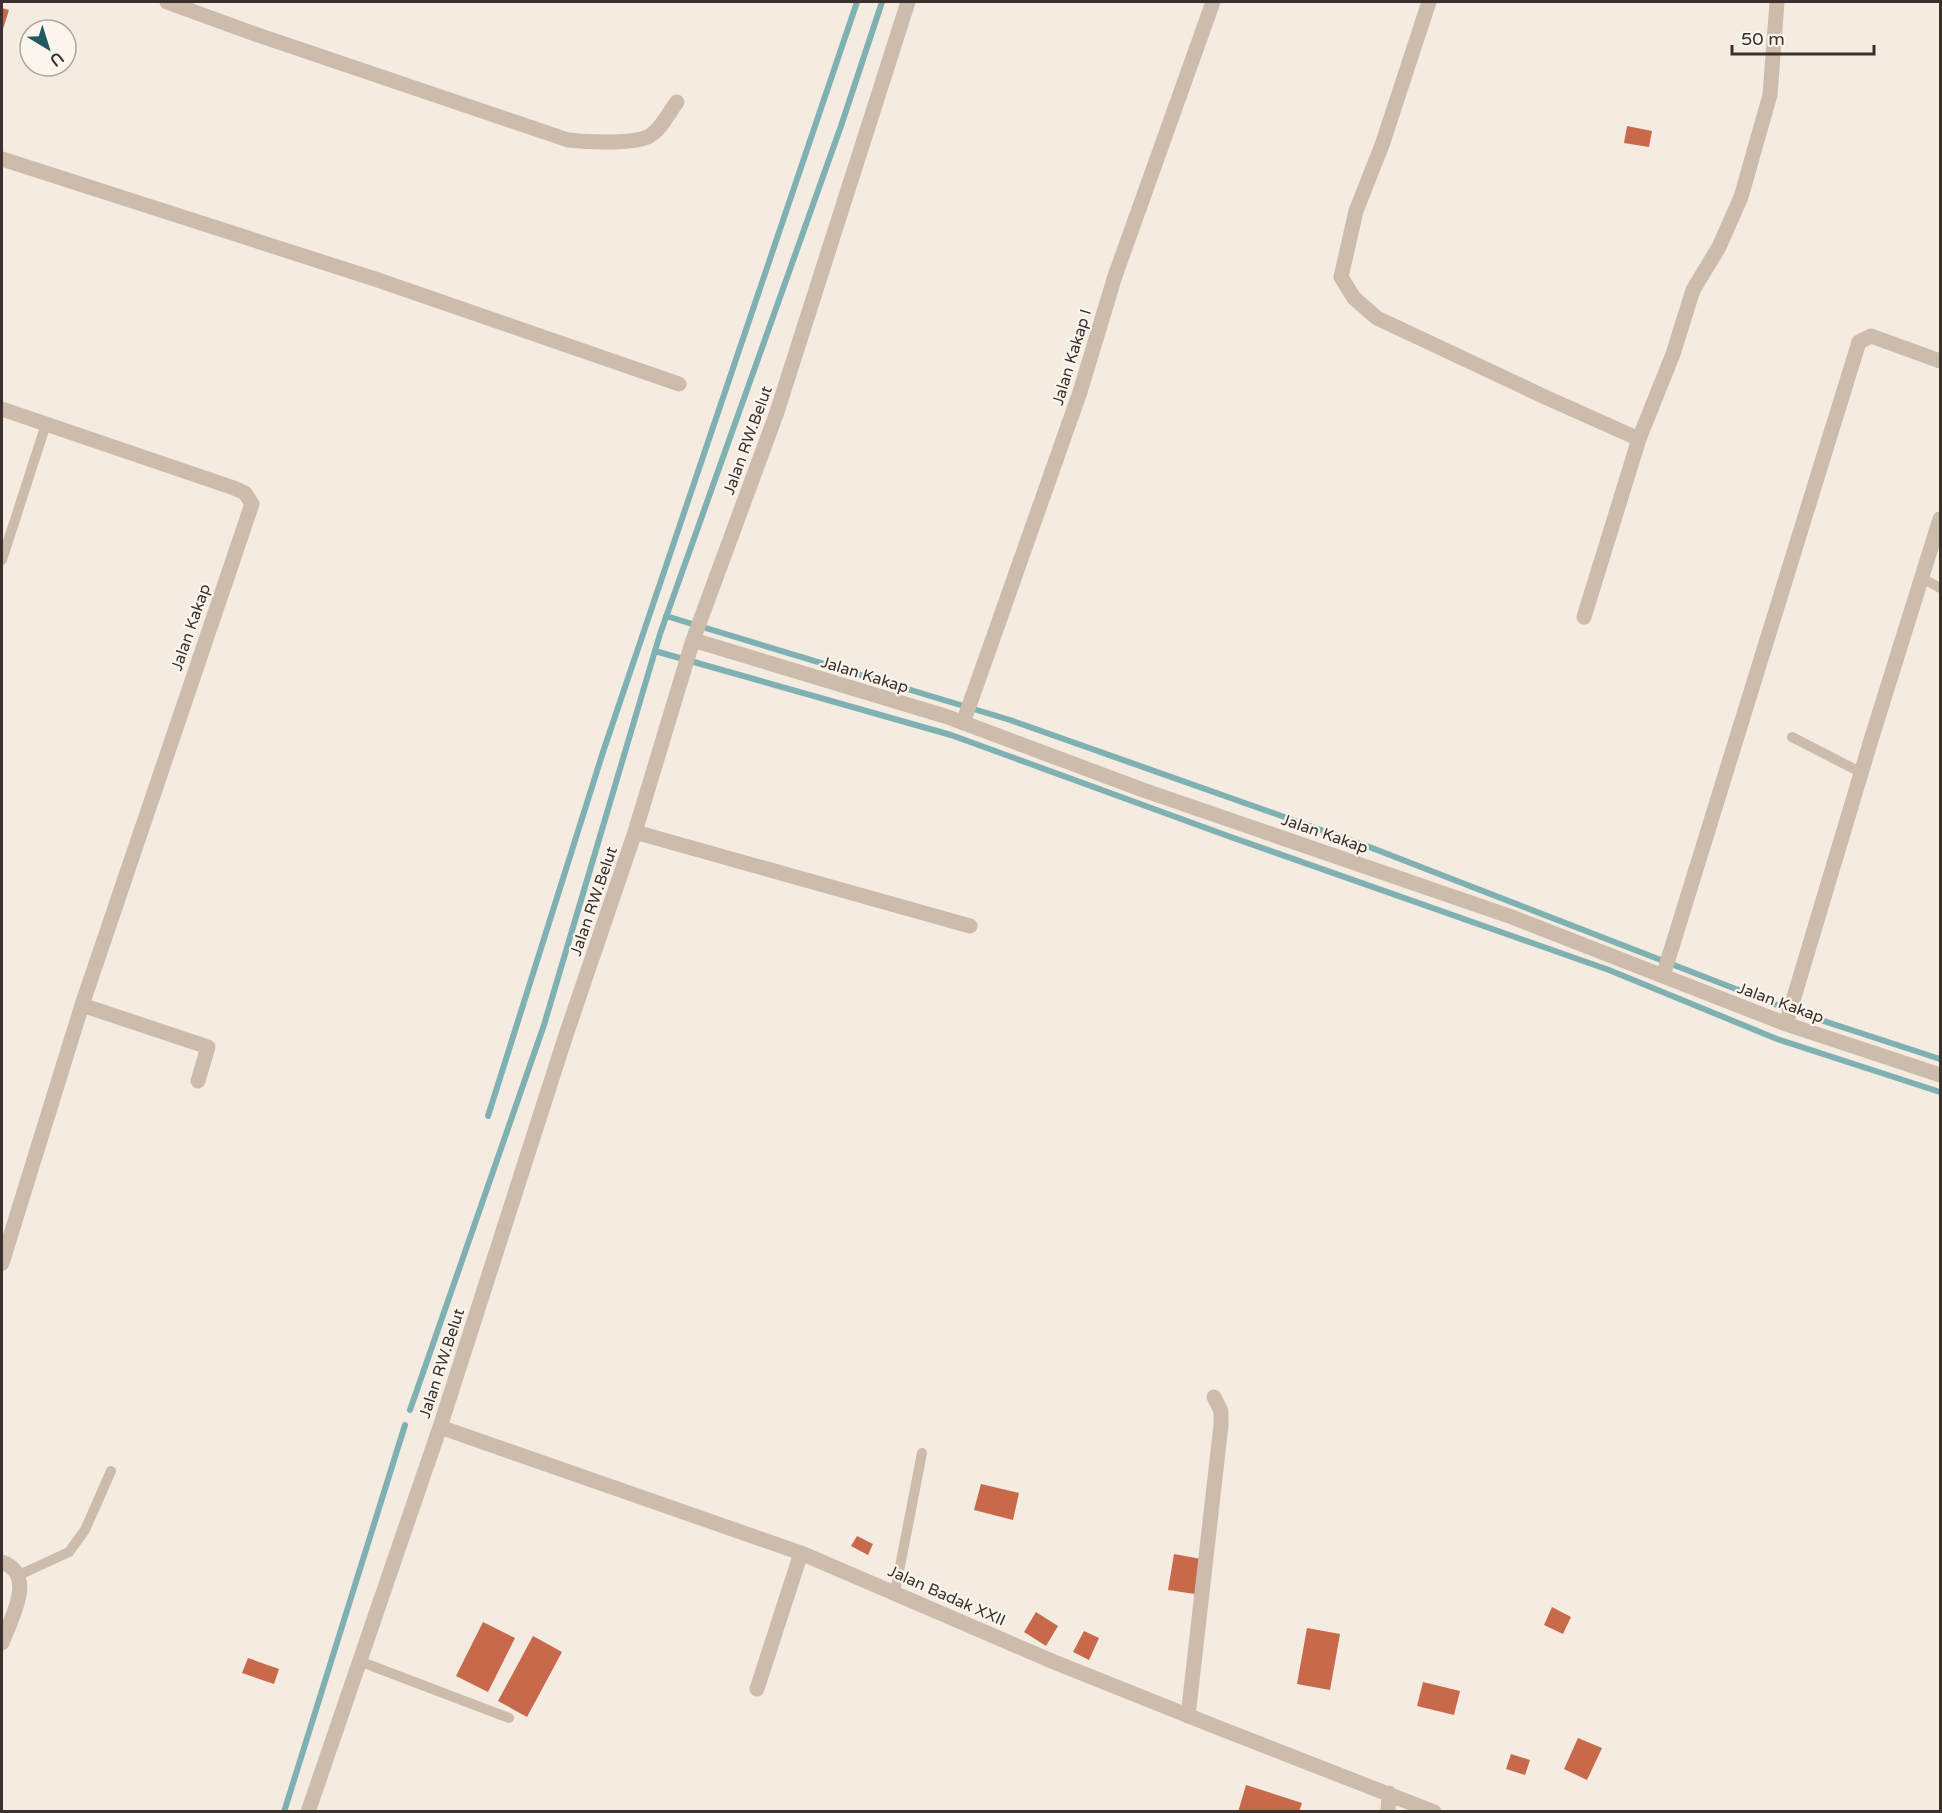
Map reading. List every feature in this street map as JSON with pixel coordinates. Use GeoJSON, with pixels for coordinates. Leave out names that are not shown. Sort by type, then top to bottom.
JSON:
{"type":"FeatureCollection","features":[{"type":"Feature","properties":{"kind":"street"},"geometry":{"type":"LineString","coordinates":[[167,2],[568,140],[588,143],[641,140],[654,134],[677,102]]}},
{"type":"Feature","properties":{"kind":"street","name":"Jalan RW.Belut"},"geometry":{"type":"LineString","coordinates":[[308,1812],[440,1426],[564,1038],[635,832],[693,640],[776,415],[908,2]]}},
{"type":"Feature","properties":{"kind":"street","name":"Jalan Kakap I"},"geometry":{"type":"LineString","coordinates":[[963,723],[1080,392],[1115,276],[1213,2]]}},
{"type":"Feature","properties":{"kind":"street"},"geometry":{"type":"LineString","coordinates":[[1429,2],[1382,145],[1356,212],[1341,277],[1354,298],[1377,318],[1639,439]]}},
{"type":"Feature","properties":{"kind":"street"},"geometry":{"type":"LineString","coordinates":[[1584,617],[1639,439],[1673,354],[1693,290],[1719,247],[1741,197],[1770,95],[1777,2]]}},
{"type":"Feature","properties":{"kind":"street"},"geometry":{"type":"LineString","coordinates":[[2,159],[375,279],[679,384]]}},
{"type":"Feature","properties":{"kind":"street"},"geometry":{"type":"LineString","coordinates":[[1663,976],[1859,342],[1871,336],[1941,361]]}},
{"type":"Feature","properties":{"kind":"street","name":"Jalan Kakap"},"geometry":{"type":"LineString","coordinates":[[2,410],[234,488],[245,493],[252,504],[79,1011]]}},
{"type":"Feature","properties":{"kind":"street"},"geometry":{"type":"LineString","coordinates":[[1786,1024],[1941,519]]}},
{"type":"Feature","properties":{"kind":"street","name":"Jalan Kakap"},"geometry":{"type":"LineString","coordinates":[[693,640],[963,723],[1193,807],[1512,917],[1786,1024],[1941,1076]]}},
{"type":"Feature","properties":{"kind":"street"},"geometry":{"type":"LineString","coordinates":[[635,832],[970,926]]}},
{"type":"Feature","properties":{"kind":"street"},"geometry":{"type":"LineString","coordinates":[[2,1263],[79,1011],[208,1047],[198,1081]]}},
{"type":"Feature","properties":{"kind":"street"},"geometry":{"type":"LineString","coordinates":[[1188,1716],[1221,1425],[1221,1411],[1214,1398]]}},
{"type":"Feature","properties":{"kind":"street","name":"Jalan Badak XXII"},"geometry":{"type":"LineString","coordinates":[[440,1426],[801,1552],[1054,1662],[1434,1812]]}},
{"type":"Feature","properties":{"kind":"street"},"geometry":{"type":"LineString","coordinates":[[757,1689],[801,1552]]}},
{"type":"Feature","properties":{"kind":"street"},"geometry":{"type":"LineString","coordinates":[[2,1562],[10,1565],[19,1575],[21,1586],[2,1643]]}},
{"type":"Feature","properties":{"kind":"street"},"geometry":{"type":"LineString","coordinates":[[1388,1812],[1389,1793]]}},
{"type":"Feature","properties":{"kind":"lane"},"geometry":{"type":"LineString","coordinates":[[2,560],[46,424]]}},
{"type":"Feature","properties":{"kind":"lane"},"geometry":{"type":"LineString","coordinates":[[1922,578],[1941,588]]}},
{"type":"Feature","properties":{"kind":"lane"},"geometry":{"type":"LineString","coordinates":[[1792,738],[1862,773]]}},
{"type":"Feature","properties":{"kind":"lane"},"geometry":{"type":"LineString","coordinates":[[895,1592],[922,1453]]}},
{"type":"Feature","properties":{"kind":"lane"},"geometry":{"type":"LineString","coordinates":[[19,1575],[69,1552],[85,1530],[111,1471]]}},
{"type":"Feature","properties":{"kind":"lane"},"geometry":{"type":"LineString","coordinates":[[359,1661],[508,1718]]}},
{"type":"Feature","properties":{"kind":"building"},"geometry":{"type":"Polygon","coordinates":[[[2,8],[9,10],[2,32],[2,8]]]}},
{"type":"Feature","properties":{"kind":"building"},"geometry":{"type":"Polygon","coordinates":[[[1627,126],[1652,131],[1649,147],[1624,143],[1627,126]]]}},
{"type":"Feature","properties":{"kind":"building"},"geometry":{"type":"Polygon","coordinates":[[[981,1484],[1019,1493],[1013,1520],[974,1510],[981,1484]]]}},
{"type":"Feature","properties":{"kind":"building"},"geometry":{"type":"Polygon","coordinates":[[[857,1536],[873,1544],[868,1555],[851,1546],[857,1536]]]}},
{"type":"Feature","properties":{"kind":"building"},"geometry":{"type":"Polygon","coordinates":[[[1174,1554],[1201,1559],[1195,1594],[1168,1590],[1174,1554]]]}},
{"type":"Feature","properties":{"kind":"building"},"geometry":{"type":"Polygon","coordinates":[[[1552,1607],[1571,1617],[1563,1634],[1544,1625],[1552,1607]]]}},
{"type":"Feature","properties":{"kind":"building"},"geometry":{"type":"Polygon","coordinates":[[[1036,1612],[1058,1626],[1046,1646],[1024,1632],[1036,1612]]]}},
{"type":"Feature","properties":{"kind":"building"},"geometry":{"type":"Polygon","coordinates":[[[483,1622],[515,1638],[488,1692],[456,1676],[483,1622]]]}},
{"type":"Feature","properties":{"kind":"building"},"geometry":{"type":"Polygon","coordinates":[[[1307,1628],[1340,1634],[1330,1690],[1297,1684],[1307,1628]]]}},
{"type":"Feature","properties":{"kind":"building"},"geometry":{"type":"Polygon","coordinates":[[[1084,1631],[1099,1638],[1089,1660],[1073,1652],[1084,1631]]]}},
{"type":"Feature","properties":{"kind":"building"},"geometry":{"type":"Polygon","coordinates":[[[533,1636],[562,1652],[527,1717],[498,1701],[533,1636]]]}},
{"type":"Feature","properties":{"kind":"building"},"geometry":{"type":"Polygon","coordinates":[[[248,1658],[279,1669],[274,1684],[242,1673],[248,1658]]]}},
{"type":"Feature","properties":{"kind":"building"},"geometry":{"type":"Polygon","coordinates":[[[1423,1682],[1460,1691],[1454,1715],[1417,1706],[1423,1682]]]}},
{"type":"Feature","properties":{"kind":"building"},"geometry":{"type":"Polygon","coordinates":[[[1578,1738],[1602,1748],[1587,1780],[1564,1769],[1578,1738]]]}},
{"type":"Feature","properties":{"kind":"building"},"geometry":{"type":"Polygon","coordinates":[[[1511,1754],[1530,1760],[1525,1775],[1506,1769],[1511,1754]]]}},
{"type":"Feature","properties":{"kind":"building"},"geometry":{"type":"Polygon","coordinates":[[[1246,1785],[1302,1803],[1299,1812],[1238,1812],[1246,1785]]]}},
{"type":"Feature","properties":{"kind":"waterway"},"geometry":{"type":"LineString","coordinates":[[488,1116],[603,752],[857,2]]}},
{"type":"Feature","properties":{"kind":"waterway"},"geometry":{"type":"LineString","coordinates":[[410,1410],[544,1025],[660,634],[841,126],[882,2]]}},
{"type":"Feature","properties":{"kind":"waterway"},"geometry":{"type":"LineString","coordinates":[[666,616],[1010,720],[1372,848],[1790,1010],[1940,1059]]}},
{"type":"Feature","properties":{"kind":"waterway"},"geometry":{"type":"LineString","coordinates":[[655,651],[951,735],[1228,836],[1609,970],[1777,1039],[1940,1092]]}},
{"type":"Feature","properties":{"kind":"waterway"},"geometry":{"type":"LineString","coordinates":[[284,1812],[405,1425]]}}]}
